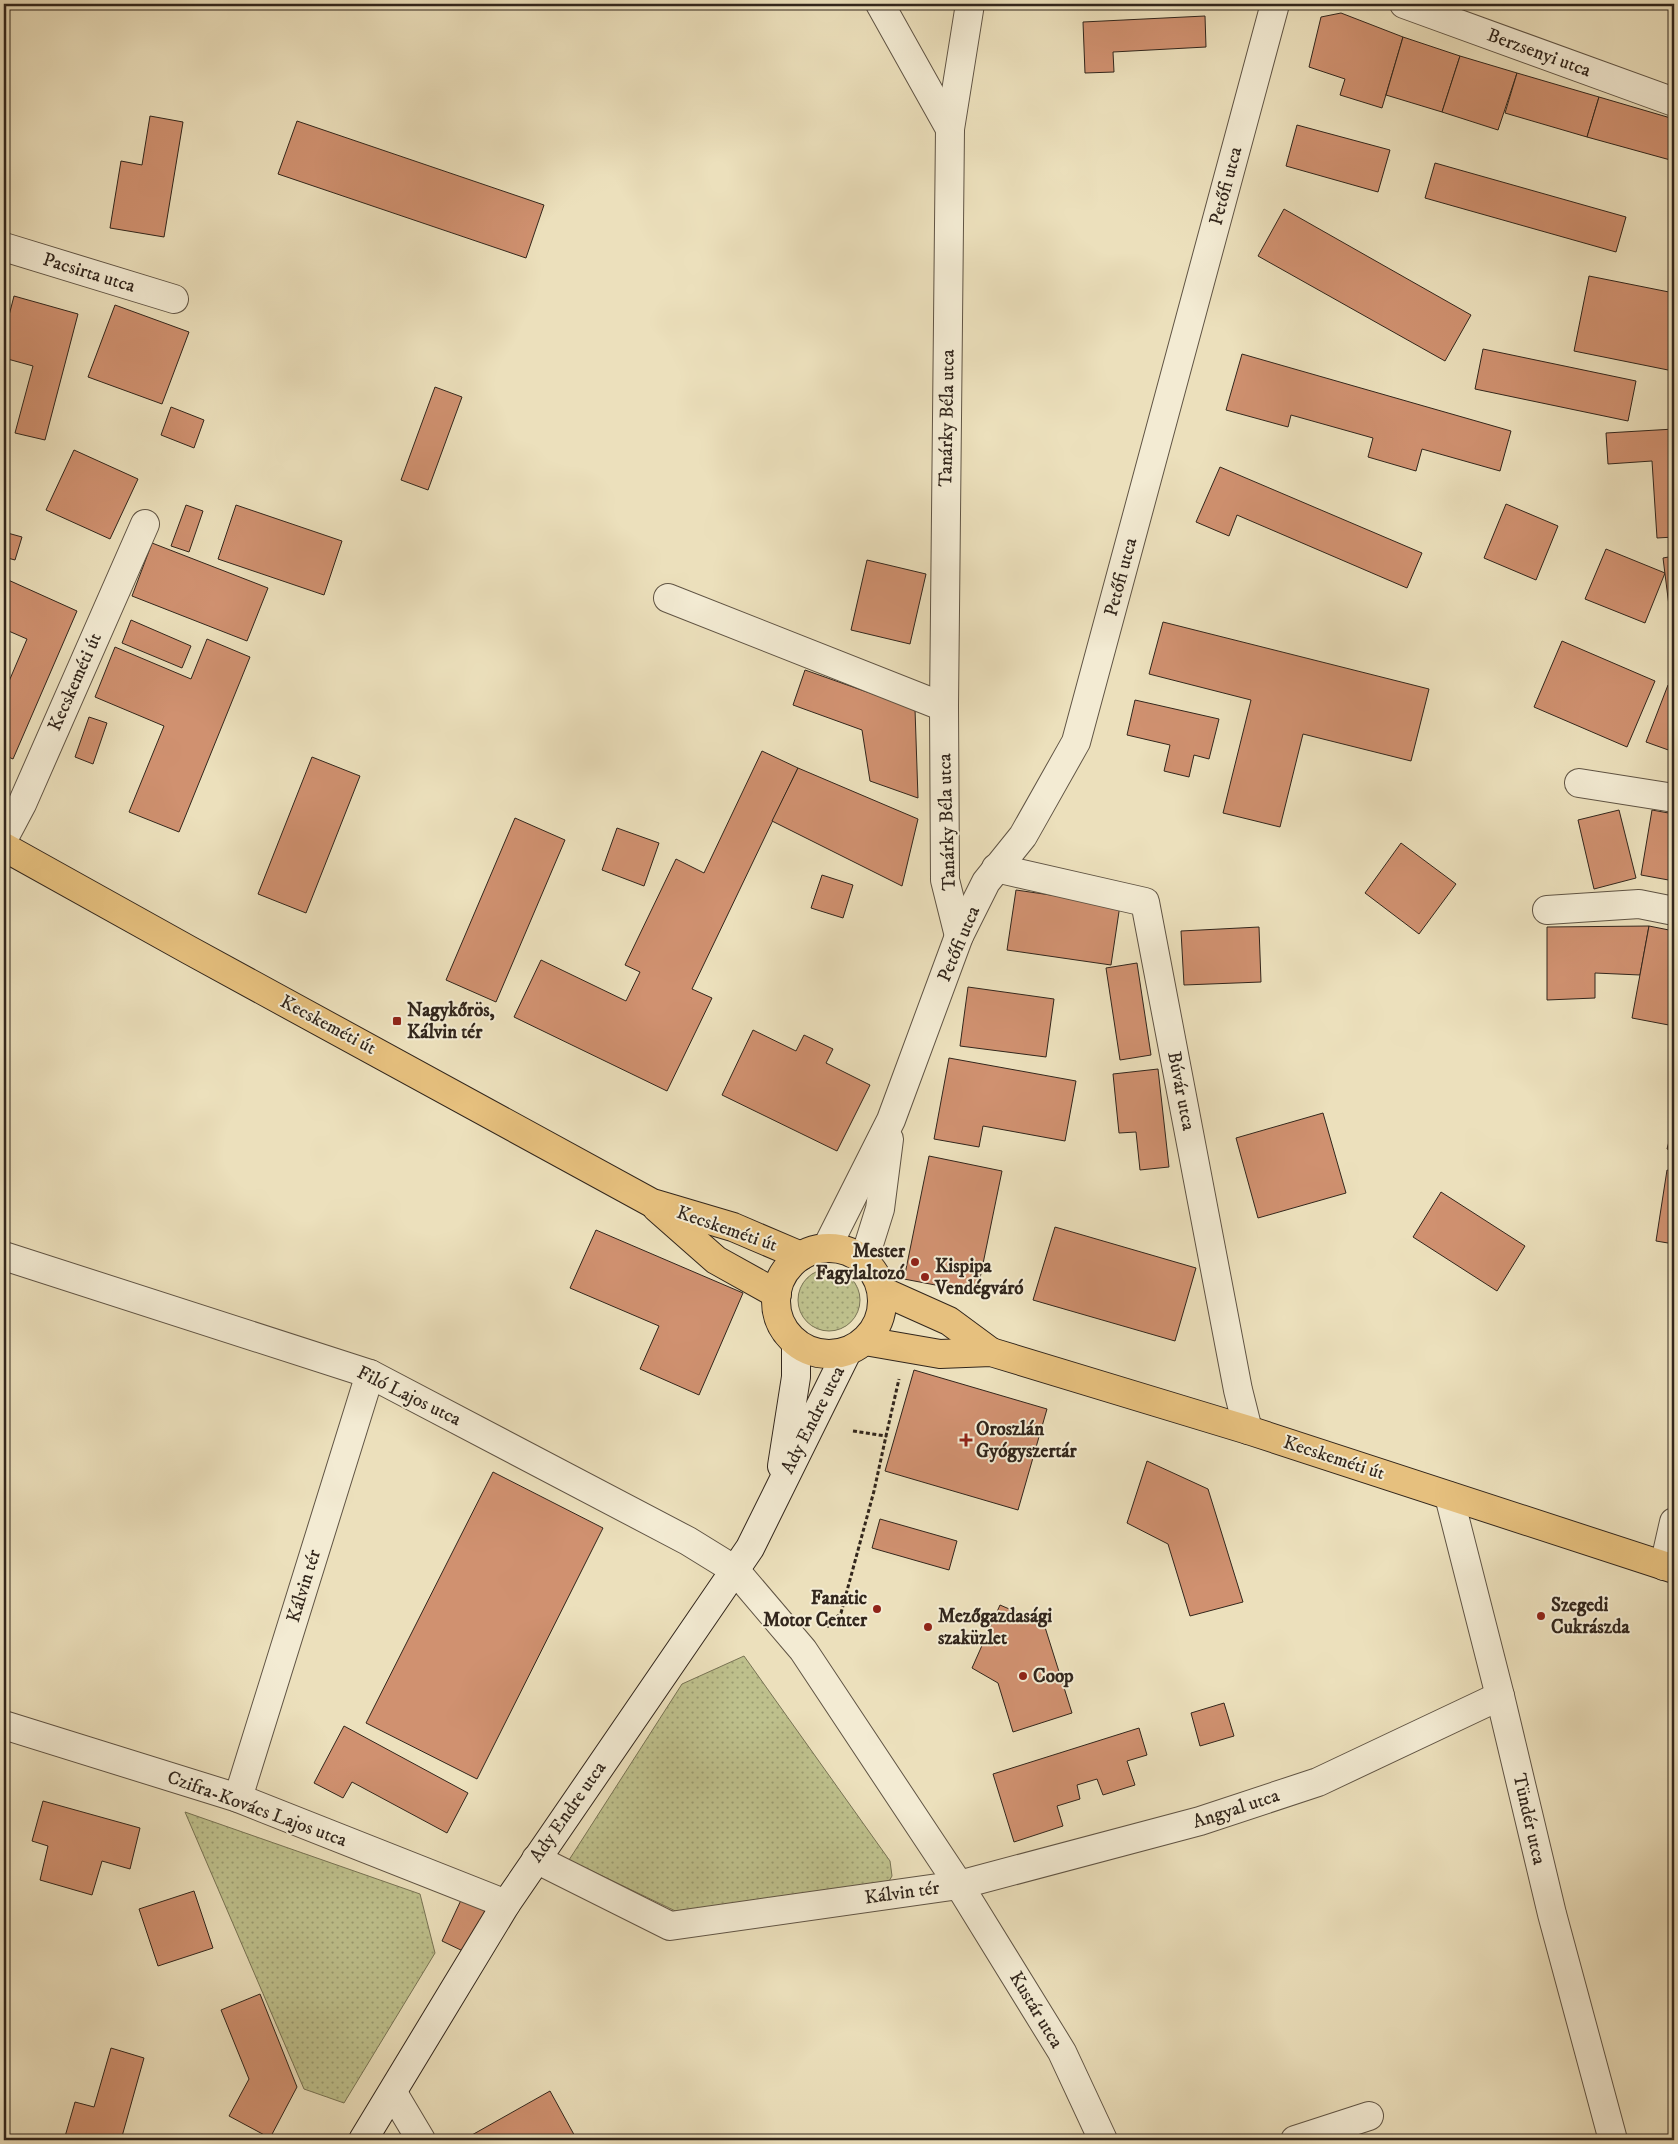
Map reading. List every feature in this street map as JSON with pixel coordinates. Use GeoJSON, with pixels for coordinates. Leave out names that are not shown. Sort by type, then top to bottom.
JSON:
{"type":"FeatureCollection","features":[{"type":"Feature","properties":{"kind":"main road","name":"Kecskeméti út"},"geometry":{"type":"LineString","coordinates":[[4,847],[652,1203],[733,1227],[801,1256]]}},
{"type":"Feature","properties":{"kind":"main road","name":"Kecskeméti út"},"geometry":{"type":"LineString","coordinates":[[652,1203],[716,1260],[777,1294]]}},
{"type":"Feature","properties":{"kind":"main road"},"geometry":{"type":"LineString","coordinates":[[827,1247],[853,1252],[872,1268],[882,1291],[882,1309],[876,1327],[856,1346],[834,1354],[820,1354],[807,1350],[786,1333],[780,1321],[777,1308],[777,1294],[785,1272],[801,1256],[813,1250],[827,1247]]}},
{"type":"Feature","properties":{"kind":"main road","name":"Kecskeméti út"},"geometry":{"type":"LineString","coordinates":[[882,1291],[949,1321],[991,1352]]}},
{"type":"Feature","properties":{"kind":"main road","name":"Kecskeméti út"},"geometry":{"type":"LineString","coordinates":[[856,1346],[940,1354],[991,1352],[1248,1430],[1669,1568]]}},
{"type":"Feature","properties":{"kind":"street","name":"Tanárky Béla utca"},"geometry":{"type":"LineString","coordinates":[[880,4],[950,130]]}},
{"type":"Feature","properties":{"kind":"street","name":"Tanárky Béla utca"},"geometry":{"type":"LineString","coordinates":[[959,936],[945,880],[944,707],[950,130],[970,4]]}},
{"type":"Feature","properties":{"kind":"street","name":"Petőfi utca"},"geometry":{"type":"LineString","coordinates":[[827,1247],[891,1120],[959,936],[986,882],[1023,836],[1076,742],[1275,4]]}},
{"type":"Feature","properties":{"kind":"street","name":"Berzsenyi utca"},"geometry":{"type":"LineString","coordinates":[[1404,4],[1674,102]]}},
{"type":"Feature","properties":{"kind":"street","name":"Pacsirta utca"},"geometry":{"type":"LineString","coordinates":[[4,247],[174,299]]}},
{"type":"Feature","properties":{"kind":"street","name":"Kecskeméti út"},"geometry":{"type":"LineString","coordinates":[[4,838],[22,804],[145,524]]}},
{"type":"Feature","properties":{"kind":"street"},"geometry":{"type":"LineString","coordinates":[[668,598],[944,707]]}},
{"type":"Feature","properties":{"kind":"street"},"geometry":{"type":"LineString","coordinates":[[1579,783],[1674,798]]}},
{"type":"Feature","properties":{"kind":"street","name":"Búvár utca"},"geometry":{"type":"LineString","coordinates":[[996,868],[1145,902],[1238,1390],[1248,1430]]}},
{"type":"Feature","properties":{"kind":"street"},"geometry":{"type":"LineString","coordinates":[[1547,910],[1640,904],[1674,911]]}},
{"type":"Feature","properties":{"kind":"street","name":"Petőfi utca"},"geometry":{"type":"LineString","coordinates":[[864,1260],[880,1209],[891,1120]]}},
{"type":"Feature","properties":{"kind":"street","name":"Filó Lajos utca"},"geometry":{"type":"LineString","coordinates":[[4,1256],[370,1374],[688,1540],[735,1570]]}},
{"type":"Feature","properties":{"kind":"street","name":"Ady Endre utca"},"geometry":{"type":"LineString","coordinates":[[779,1487],[796,1377],[796,1343]]}},
{"type":"Feature","properties":{"kind":"street","name":"Ady Endre utca"},"geometry":{"type":"LineString","coordinates":[[363,2140],[393,2094],[506,1904],[750,1548],[779,1487],[856,1346]]}},
{"type":"Feature","properties":{"kind":"street","name":"Kálvin tér"},"geometry":{"type":"LineString","coordinates":[[238,1798],[370,1374]]}},
{"type":"Feature","properties":{"kind":"street","name":"Tündér utca"},"geometry":{"type":"LineString","coordinates":[[1449,1496],[1500,1696],[1552,1914],[1613,2140]]}},
{"type":"Feature","properties":{"kind":"street"},"geometry":{"type":"LineString","coordinates":[[1669,1568],[1674,1522]]}},
{"type":"Feature","properties":{"kind":"street","name":"Kálvin tér"},"geometry":{"type":"LineString","coordinates":[[536,1859],[670,1926],[959,1885],[804,1650],[735,1570]]}},
{"type":"Feature","properties":{"kind":"street","name":"Angyal utca"},"geometry":{"type":"LineString","coordinates":[[959,1885],[1200,1821],[1318,1782],[1500,1696]]}},
{"type":"Feature","properties":{"kind":"street","name":"Czifra-Kovács Lajos utca"},"geometry":{"type":"LineString","coordinates":[[4,1725],[238,1798],[506,1904]]}},
{"type":"Feature","properties":{"kind":"street","name":"Kustár utca"},"geometry":{"type":"LineString","coordinates":[[959,1885],[1062,2052],[1103,2140]]}},
{"type":"Feature","properties":{"kind":"street"},"geometry":{"type":"LineString","coordinates":[[393,2094],[422,2140]]}},
{"type":"Feature","properties":{"kind":"street"},"geometry":{"type":"LineString","coordinates":[[1295,2140],[1369,2116]]}},
{"type":"Feature","properties":{"kind":"path"},"geometry":{"type":"LineString","coordinates":[[804,1650],[841,1613],[874,1491],[901,1373]]}},
{"type":"Feature","properties":{"kind":"path"},"geometry":{"type":"LineString","coordinates":[[853,1431],[886,1436]]}},
{"type":"Feature","properties":{"kind":"green space"},"geometry":{"type":"Polygon","coordinates":[[[829,1269],[841,1272],[851,1278],[857,1288],[860,1300],[857,1312],[851,1322],[841,1328],[829,1331],[817,1328],[807,1322],[801,1312],[798,1300],[801,1288],[807,1278],[817,1272],[829,1269]]]}},
{"type":"Feature","properties":{"kind":"green space"},"geometry":{"type":"Polygon","coordinates":[[[744,1656],[890,1861],[892,1876],[885,1888],[688,1917],[569,1860],[682,1684],[744,1656]]]}},
{"type":"Feature","properties":{"kind":"green space"},"geometry":{"type":"Polygon","coordinates":[[[185,1812],[420,1894],[435,1953],[344,2103],[304,2089],[185,1812]]]}},
{"type":"Feature","properties":{"kind":"building"},"geometry":{"type":"Polygon","coordinates":[[[1341,13],[1403,37],[1382,108],[1340,95],[1345,79],[1309,67],[1321,17],[1341,13]]]}},
{"type":"Feature","properties":{"kind":"building"},"geometry":{"type":"Polygon","coordinates":[[[1205,16],[1206,47],[1113,52],[1114,72],[1085,73],[1083,22],[1205,16]]]}},
{"type":"Feature","properties":{"kind":"building"},"geometry":{"type":"Polygon","coordinates":[[[1403,37],[1460,56],[1442,112],[1386,95],[1403,37]]]}},
{"type":"Feature","properties":{"kind":"building"},"geometry":{"type":"Polygon","coordinates":[[[1460,56],[1517,73],[1498,130],[1442,112],[1460,56]]]}},
{"type":"Feature","properties":{"kind":"building"},"geometry":{"type":"Polygon","coordinates":[[[1517,73],[1599,97],[1587,137],[1505,113],[1517,73]]]}},
{"type":"Feature","properties":{"kind":"building"},"geometry":{"type":"Polygon","coordinates":[[[1599,97],[1674,119],[1674,161],[1587,137],[1599,97]]]}},
{"type":"Feature","properties":{"kind":"building"},"geometry":{"type":"Polygon","coordinates":[[[150,116],[183,122],[164,237],[110,228],[121,161],[142,165],[150,116]]]}},
{"type":"Feature","properties":{"kind":"building"},"geometry":{"type":"Polygon","coordinates":[[[297,121],[544,205],[526,258],[278,174],[297,121]]]}},
{"type":"Feature","properties":{"kind":"building"},"geometry":{"type":"Polygon","coordinates":[[[1297,125],[1390,150],[1378,192],[1286,166],[1297,125]]]}},
{"type":"Feature","properties":{"kind":"building"},"geometry":{"type":"Polygon","coordinates":[[[1435,163],[1626,217],[1616,252],[1425,198],[1435,163]]]}},
{"type":"Feature","properties":{"kind":"building"},"geometry":{"type":"Polygon","coordinates":[[[1284,209],[1471,315],[1445,361],[1258,256],[1284,209]]]}},
{"type":"Feature","properties":{"kind":"building"},"geometry":{"type":"Polygon","coordinates":[[[1589,276],[1674,293],[1673,371],[1574,351],[1589,276]]]}},
{"type":"Feature","properties":{"kind":"building"},"geometry":{"type":"Polygon","coordinates":[[[14,296],[78,314],[45,440],[15,433],[33,366],[4,358],[4,335],[14,296]]]}},
{"type":"Feature","properties":{"kind":"building"},"geometry":{"type":"Polygon","coordinates":[[[115,305],[189,332],[162,404],[88,377],[115,305]]]}},
{"type":"Feature","properties":{"kind":"building"},"geometry":{"type":"Polygon","coordinates":[[[1483,349],[1636,381],[1628,421],[1475,389],[1483,349]]]}},
{"type":"Feature","properties":{"kind":"building"},"geometry":{"type":"Polygon","coordinates":[[[1242,354],[1511,431],[1500,471],[1422,449],[1416,471],[1368,457],[1373,438],[1291,415],[1288,427],[1226,410],[1242,354]]]}},
{"type":"Feature","properties":{"kind":"building"},"geometry":{"type":"Polygon","coordinates":[[[435,387],[462,397],[428,490],[401,480],[435,387]]]}},
{"type":"Feature","properties":{"kind":"building"},"geometry":{"type":"Polygon","coordinates":[[[171,407],[204,420],[194,448],[161,435],[171,407]]]}},
{"type":"Feature","properties":{"kind":"building"},"geometry":{"type":"Polygon","coordinates":[[[1674,429],[1674,537],[1657,538],[1652,461],[1608,464],[1606,433],[1674,429]]]}},
{"type":"Feature","properties":{"kind":"building"},"geometry":{"type":"Polygon","coordinates":[[[74,450],[138,479],[110,539],[46,510],[74,450]]]}},
{"type":"Feature","properties":{"kind":"building"},"geometry":{"type":"Polygon","coordinates":[[[1220,467],[1422,553],[1407,588],[1237,515],[1229,536],[1196,522],[1220,467]]]}},
{"type":"Feature","properties":{"kind":"building"},"geometry":{"type":"Polygon","coordinates":[[[1506,504],[1558,526],[1536,580],[1484,558],[1506,504]]]}},
{"type":"Feature","properties":{"kind":"building"},"geometry":{"type":"Polygon","coordinates":[[[186,505],[203,511],[189,552],[171,546],[186,505]]]}},
{"type":"Feature","properties":{"kind":"building"},"geometry":{"type":"Polygon","coordinates":[[[236,505],[342,541],[324,595],[218,559],[236,505]]]}},
{"type":"Feature","properties":{"kind":"building"},"geometry":{"type":"Polygon","coordinates":[[[4,532],[22,537],[15,560],[4,557],[4,532]]]}},
{"type":"Feature","properties":{"kind":"building"},"geometry":{"type":"Polygon","coordinates":[[[152,543],[268,588],[247,641],[132,596],[152,543]]]}},
{"type":"Feature","properties":{"kind":"building"},"geometry":{"type":"Polygon","coordinates":[[[1606,549],[1665,573],[1645,623],[1585,599],[1606,549]]]}},
{"type":"Feature","properties":{"kind":"building"},"geometry":{"type":"Polygon","coordinates":[[[1674,556],[1674,614],[1670,614],[1663,558],[1674,556]]]}},
{"type":"Feature","properties":{"kind":"building"},"geometry":{"type":"Polygon","coordinates":[[[867,560],[926,574],[910,644],[851,630],[867,560]]]}},
{"type":"Feature","properties":{"kind":"building"},"geometry":{"type":"Polygon","coordinates":[[[6,579],[77,611],[13,759],[4,755],[4,693],[27,639],[4,629],[4,585],[6,579]]]}},
{"type":"Feature","properties":{"kind":"building"},"geometry":{"type":"Polygon","coordinates":[[[131,620],[191,646],[182,668],[122,643],[131,620]]]}},
{"type":"Feature","properties":{"kind":"building"},"geometry":{"type":"Polygon","coordinates":[[[1163,622],[1429,689],[1411,761],[1303,734],[1280,827],[1223,813],[1251,700],[1149,674],[1163,622]]]}},
{"type":"Feature","properties":{"kind":"building"},"geometry":{"type":"Polygon","coordinates":[[[207,639],[250,657],[179,832],[129,812],[164,726],[95,697],[115,647],[191,679],[207,639]]]}},
{"type":"Feature","properties":{"kind":"building"},"geometry":{"type":"Polygon","coordinates":[[[1562,641],[1655,681],[1627,747],[1534,707],[1562,641]]]}},
{"type":"Feature","properties":{"kind":"building"},"geometry":{"type":"Polygon","coordinates":[[[805,670],[915,709],[918,798],[870,781],[862,730],[793,705],[805,670]]]}},
{"type":"Feature","properties":{"kind":"building"},"geometry":{"type":"Polygon","coordinates":[[[1668,685],[1674,688],[1674,752],[1646,742],[1668,685]]]}},
{"type":"Feature","properties":{"kind":"building"},"geometry":{"type":"Polygon","coordinates":[[[1135,700],[1219,719],[1209,759],[1194,755],[1189,777],[1164,771],[1170,745],[1127,735],[1135,700]]]}},
{"type":"Feature","properties":{"kind":"building"},"geometry":{"type":"Polygon","coordinates":[[[89,717],[107,723],[93,764],[75,757],[89,717]]]}},
{"type":"Feature","properties":{"kind":"building"},"geometry":{"type":"Polygon","coordinates":[[[762,751],[798,768],[692,989],[712,998],[667,1091],[514,1017],[541,960],[626,1001],[640,972],[625,965],[676,859],[704,873],[762,751]]]}},
{"type":"Feature","properties":{"kind":"building"},"geometry":{"type":"Polygon","coordinates":[[[312,757],[360,776],[306,913],[258,894],[312,757]]]}},
{"type":"Feature","properties":{"kind":"building"},"geometry":{"type":"Polygon","coordinates":[[[798,768],[918,819],[902,886],[772,821],[798,768]]]}},
{"type":"Feature","properties":{"kind":"building"},"geometry":{"type":"Polygon","coordinates":[[[1619,810],[1636,878],[1594,889],[1578,820],[1619,810]]]}},
{"type":"Feature","properties":{"kind":"building"},"geometry":{"type":"Polygon","coordinates":[[[1652,810],[1674,814],[1674,881],[1641,875],[1652,810]]]}},
{"type":"Feature","properties":{"kind":"building"},"geometry":{"type":"Polygon","coordinates":[[[515,818],[565,840],[496,1002],[446,980],[515,818]]]}},
{"type":"Feature","properties":{"kind":"building"},"geometry":{"type":"Polygon","coordinates":[[[617,828],[659,843],[644,886],[602,870],[617,828]]]}},
{"type":"Feature","properties":{"kind":"building"},"geometry":{"type":"Polygon","coordinates":[[[1401,843],[1456,884],[1419,934],[1365,893],[1401,843]]]}},
{"type":"Feature","properties":{"kind":"building"},"geometry":{"type":"Polygon","coordinates":[[[822,875],[853,885],[843,918],[811,908],[822,875]]]}},
{"type":"Feature","properties":{"kind":"building"},"geometry":{"type":"Polygon","coordinates":[[[1016,890],[1120,905],[1111,965],[1007,950],[1016,890]]]}},
{"type":"Feature","properties":{"kind":"building"},"geometry":{"type":"Polygon","coordinates":[[[1649,926],[1640,975],[1595,973],[1595,998],[1547,1000],[1547,927],[1649,926]]]}},
{"type":"Feature","properties":{"kind":"building"},"geometry":{"type":"Polygon","coordinates":[[[1649,926],[1674,931],[1674,1026],[1632,1018],[1649,926]]]}},
{"type":"Feature","properties":{"kind":"building"},"geometry":{"type":"Polygon","coordinates":[[[1259,927],[1261,982],[1184,985],[1181,931],[1259,927]]]}},
{"type":"Feature","properties":{"kind":"building"},"geometry":{"type":"Polygon","coordinates":[[[1137,963],[1151,1055],[1120,1060],[1106,968],[1137,963]]]}},
{"type":"Feature","properties":{"kind":"building"},"geometry":{"type":"Polygon","coordinates":[[[968,987],[1054,999],[1046,1057],[960,1046],[968,987]]]}},
{"type":"Feature","properties":{"kind":"building"},"geometry":{"type":"Polygon","coordinates":[[[753,1030],[796,1051],[804,1035],[833,1049],[826,1063],[870,1085],[837,1151],[722,1095],[753,1030]]]}},
{"type":"Feature","properties":{"kind":"building"},"geometry":{"type":"Polygon","coordinates":[[[949,1058],[1076,1081],[1065,1141],[983,1126],[979,1147],[934,1139],[949,1058]]]}},
{"type":"Feature","properties":{"kind":"building"},"geometry":{"type":"Polygon","coordinates":[[[1158,1069],[1169,1167],[1140,1170],[1136,1132],[1119,1133],[1113,1074],[1158,1069]]]}},
{"type":"Feature","properties":{"kind":"building"},"geometry":{"type":"Polygon","coordinates":[[[1323,1113],[1346,1193],[1258,1218],[1236,1138],[1323,1113]]]}},
{"type":"Feature","properties":{"kind":"building"},"geometry":{"type":"Polygon","coordinates":[[[1674,1122],[1674,1151],[1667,1149],[1674,1122]]]}},
{"type":"Feature","properties":{"kind":"building"},"geometry":{"type":"Polygon","coordinates":[[[929,1156],[1002,1171],[977,1293],[904,1279],[929,1156]]]}},
{"type":"Feature","properties":{"kind":"building"},"geometry":{"type":"Polygon","coordinates":[[[1667,1170],[1674,1172],[1674,1244],[1656,1241],[1667,1170]]]}},
{"type":"Feature","properties":{"kind":"building"},"geometry":{"type":"Polygon","coordinates":[[[1441,1192],[1525,1246],[1497,1291],[1413,1237],[1441,1192]]]}},
{"type":"Feature","properties":{"kind":"building"},"geometry":{"type":"Polygon","coordinates":[[[1055,1227],[1196,1268],[1175,1341],[1033,1300],[1055,1227]]]}},
{"type":"Feature","properties":{"kind":"building"},"geometry":{"type":"Polygon","coordinates":[[[596,1230],[743,1293],[699,1395],[640,1369],[659,1326],[570,1288],[596,1230]]]}},
{"type":"Feature","properties":{"kind":"building","name":"Oroszlán Gyógyszertár"},"geometry":{"type":"Polygon","coordinates":[[[914,1370],[1047,1409],[1018,1510],[885,1471],[914,1370]]]}},
{"type":"Feature","properties":{"kind":"building"},"geometry":{"type":"Polygon","coordinates":[[[1147,1461],[1208,1489],[1243,1602],[1190,1616],[1168,1544],[1127,1523],[1147,1461]]]}},
{"type":"Feature","properties":{"kind":"building"},"geometry":{"type":"Polygon","coordinates":[[[493,1472],[603,1528],[477,1779],[366,1723],[493,1472]]]}},
{"type":"Feature","properties":{"kind":"building"},"geometry":{"type":"Polygon","coordinates":[[[880,1519],[957,1541],[949,1570],[872,1548],[880,1519]]]}},
{"type":"Feature","properties":{"kind":"building","name":"Coop"},"geometry":{"type":"Polygon","coordinates":[[[1000,1605],[1044,1624],[1072,1713],[1013,1732],[998,1683],[972,1668],[1000,1605]]]}},
{"type":"Feature","properties":{"kind":"building"},"geometry":{"type":"Polygon","coordinates":[[[1224,1703],[1234,1736],[1200,1746],[1191,1713],[1224,1703]]]}},
{"type":"Feature","properties":{"kind":"building"},"geometry":{"type":"Polygon","coordinates":[[[344,1726],[468,1793],[447,1833],[352,1782],[343,1798],[314,1783],[344,1726]]]}},
{"type":"Feature","properties":{"kind":"building"},"geometry":{"type":"Polygon","coordinates":[[[1139,1728],[1147,1755],[1127,1761],[1135,1785],[1103,1795],[1097,1779],[1077,1785],[1080,1799],[1057,1806],[1063,1826],[1014,1842],[993,1774],[1139,1728]]]}},
{"type":"Feature","properties":{"kind":"building"},"geometry":{"type":"Polygon","coordinates":[[[43,1801],[140,1828],[130,1869],[102,1861],[92,1895],[40,1880],[48,1846],[32,1841],[43,1801]]]}},
{"type":"Feature","properties":{"kind":"building"},"geometry":{"type":"Polygon","coordinates":[[[194,1891],[213,1948],[158,1966],[139,1909],[194,1891]]]}},
{"type":"Feature","properties":{"kind":"building"},"geometry":{"type":"Polygon","coordinates":[[[462,1898],[486,1909],[465,1952],[442,1941],[462,1898]]]}},
{"type":"Feature","properties":{"kind":"building"},"geometry":{"type":"Polygon","coordinates":[[[260,1994],[297,2087],[270,2138],[229,2116],[249,2079],[221,2010],[260,1994]]]}},
{"type":"Feature","properties":{"kind":"building"},"geometry":{"type":"Polygon","coordinates":[[[111,2048],[144,2058],[121,2140],[64,2140],[75,2102],[94,2107],[111,2048]]]}},
{"type":"Feature","properties":{"kind":"building"},"geometry":{"type":"Polygon","coordinates":[[[550,2091],[577,2140],[463,2140],[550,2091]]]}},
{"type":"Feature","properties":{"kind":"place","name":"Nagykőrös, Kálvin tér"},"geometry":{"type":"Point","coordinates":[397,1021]}},
{"type":"Feature","properties":{"kind":"place","name":"Mester Fagylaltozó"},"geometry":{"type":"Point","coordinates":[915,1262]}},
{"type":"Feature","properties":{"kind":"place","name":"Kispipa Vendégváró"},"geometry":{"type":"Point","coordinates":[925,1277]}},
{"type":"Feature","properties":{"kind":"place","name":"Oroszlán Gyógyszertár"},"geometry":{"type":"Point","coordinates":[966,1440]}},
{"type":"Feature","properties":{"kind":"place","name":"Fanatic Motor Center"},"geometry":{"type":"Point","coordinates":[877,1609]}},
{"type":"Feature","properties":{"kind":"place","name":"Szegedi Cukrászda"},"geometry":{"type":"Point","coordinates":[1541,1616]}},
{"type":"Feature","properties":{"kind":"place","name":"Mezőgazdasági szaküzlet"},"geometry":{"type":"Point","coordinates":[928,1627]}},
{"type":"Feature","properties":{"kind":"place","name":"Coop"},"geometry":{"type":"Point","coordinates":[1023,1676]}}]}
